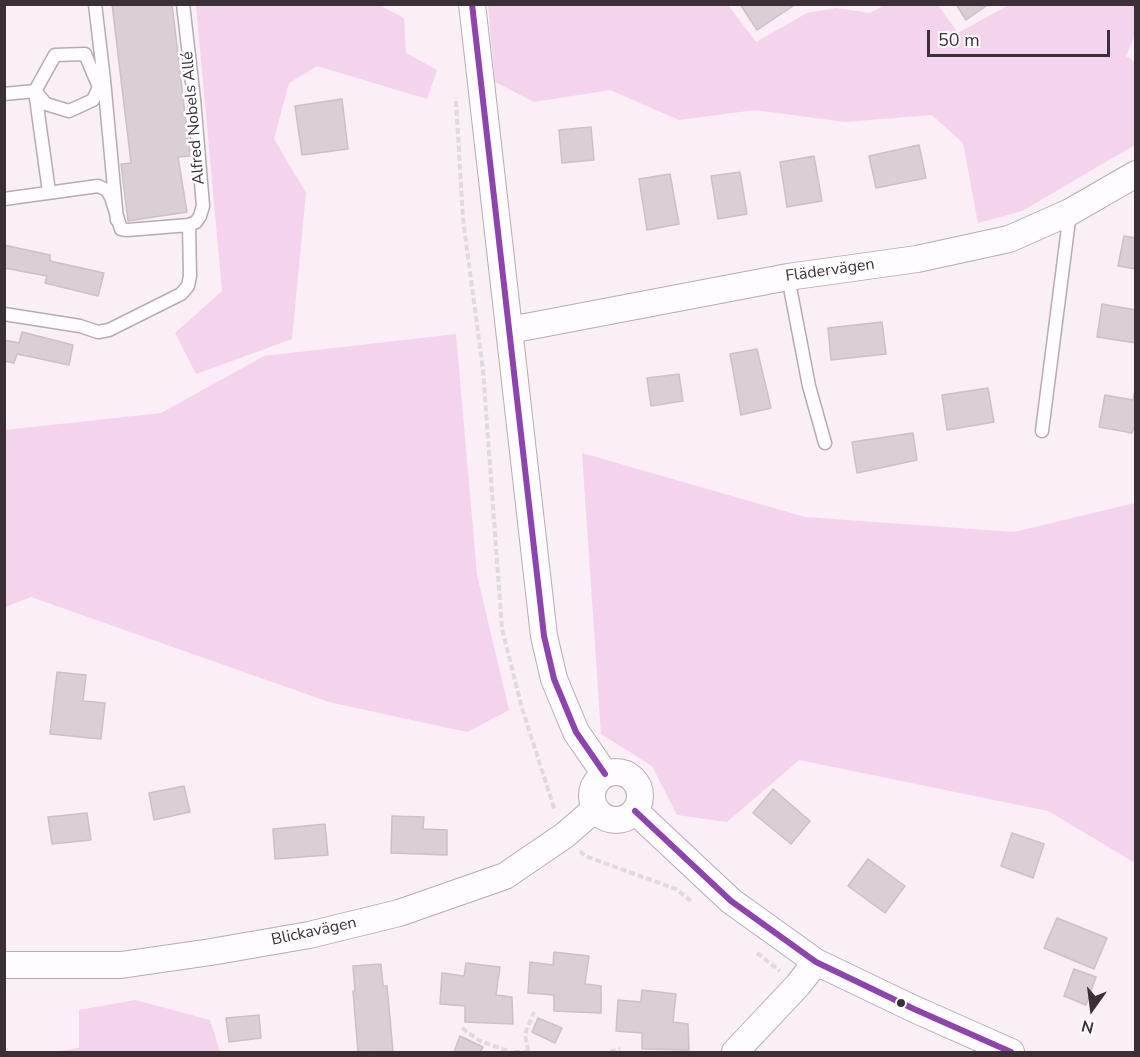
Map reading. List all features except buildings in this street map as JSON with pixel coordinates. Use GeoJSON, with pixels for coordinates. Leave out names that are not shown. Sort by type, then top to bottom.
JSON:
{"type":"FeatureCollection","features":[{"type":"Feature","properties":{"kind":"street"},"geometry":{"type":"LineString","coordinates":[[472,4],[544,636],[554,679],[576,732],[605,774]]}},
{"type":"Feature","properties":{"kind":"street","name":"Flädervägen"},"geometry":{"type":"LineString","coordinates":[[510,330],[788,277],[964,250],[1009,239],[1070,212],[1136,174]]}},
{"type":"Feature","properties":{"kind":"street"},"geometry":{"type":"LineString","coordinates":[[625,773],[637,783],[640,800],[635,811],[629,816],[616,820],[606,818],[595,809],[591,797],[592,790],[596,782],[605,774],[625,773]]}},
{"type":"Feature","properties":{"kind":"street","name":"Blickavägen"},"geometry":{"type":"LineString","coordinates":[[4,965],[121,965],[309,935],[399,913],[505,876],[566,835],[595,809]]}},
{"type":"Feature","properties":{"kind":"street"},"geometry":{"type":"LineString","coordinates":[[635,811],[731,902],[816,962],[1011,1053]]}},
{"type":"Feature","properties":{"kind":"street"},"geometry":{"type":"LineString","coordinates":[[735,1053],[798,985],[816,962]]}},
{"type":"Feature","properties":{"kind":"lane"},"geometry":{"type":"LineString","coordinates":[[95,4],[117,220]]}},
{"type":"Feature","properties":{"kind":"lane","name":"Alfred Nobels Allé"},"geometry":{"type":"LineString","coordinates":[[183,4],[203,206],[200,216],[189,225]]}},
{"type":"Feature","properties":{"kind":"lane"},"geometry":{"type":"LineString","coordinates":[[35,90],[46,104],[69,111],[93,100],[99,87],[85,54],[55,55],[35,90],[49,192]]}},
{"type":"Feature","properties":{"kind":"lane"},"geometry":{"type":"LineString","coordinates":[[4,94],[35,90]]}},
{"type":"Feature","properties":{"kind":"lane"},"geometry":{"type":"LineString","coordinates":[[4,199],[98,186],[103,188],[111,196],[121,229],[127,231],[189,225],[190,276],[188,286],[181,294],[119,326],[98,332],[80,326],[4,314]]}},
{"type":"Feature","properties":{"kind":"lane"},"geometry":{"type":"LineString","coordinates":[[1042,431],[1070,212]]}},
{"type":"Feature","properties":{"kind":"lane"},"geometry":{"type":"LineString","coordinates":[[788,277],[809,386],[825,443]]}},
{"type":"Feature","properties":{"kind":"path"},"geometry":{"type":"LineString","coordinates":[[456,100],[463,219],[483,370],[502,629],[522,708],[555,811]]}},
{"type":"Feature","properties":{"kind":"path"},"geometry":{"type":"LineString","coordinates":[[578,848],[585,856],[676,889],[693,903]]}},
{"type":"Feature","properties":{"kind":"path"},"geometry":{"type":"LineString","coordinates":[[754,951],[789,978]]}},
{"type":"Feature","properties":{"kind":"path"},"geometry":{"type":"LineString","coordinates":[[462,1028],[480,1041],[512,1053],[529,1052],[525,1034],[534,1012]]}},
{"type":"Feature","properties":{"kind":"path"},"geometry":{"type":"LineString","coordinates":[[610,1053],[620,1049]]}},
{"type":"Feature","properties":{"kind":"shaded area"},"geometry":{"type":"Polygon","coordinates":[[[196,5],[379,5],[404,18],[406,53],[437,70],[427,99],[317,66],[289,83],[274,139],[306,193],[292,339],[196,374],[175,333],[222,291],[196,5]]]}},
{"type":"Feature","properties":{"kind":"shaded area"},"geometry":{"type":"Polygon","coordinates":[[[488,5],[728,5],[756,42],[807,13],[836,8],[870,13],[885,5],[938,5],[958,33],[1009,5],[1135,5],[1135,35],[1126,56],[1135,62],[1135,145],[1022,211],[978,223],[963,143],[932,115],[845,122],[755,110],[679,120],[610,90],[534,102],[495,82],[488,5]]]}},
{"type":"Feature","properties":{"kind":"shaded area"},"geometry":{"type":"Polygon","coordinates":[[[456,334],[477,575],[509,710],[467,732],[329,702],[31,597],[5,607],[5,430],[161,413],[264,356],[456,334]]]}},
{"type":"Feature","properties":{"kind":"shaded area"},"geometry":{"type":"Polygon","coordinates":[[[582,453],[805,517],[1014,532],[1135,503],[1135,863],[1048,811],[799,760],[727,822],[677,815],[652,766],[601,734],[582,453]]]}},
{"type":"Feature","properties":{"kind":"shaded area"},"geometry":{"type":"Polygon","coordinates":[[[135,1000],[210,1020],[220,1052],[54,1052],[79,1048],[79,1010],[135,1000]]]}},
{"type":"Feature","properties":{"kind":"transit line"},"geometry":{"type":"LineString","coordinates":[[472,4],[544,636],[554,679],[576,732],[605,774]]}},
{"type":"Feature","properties":{"kind":"transit line"},"geometry":{"type":"LineString","coordinates":[[635,811],[731,901],[816,962],[1011,1052]]}}]}
